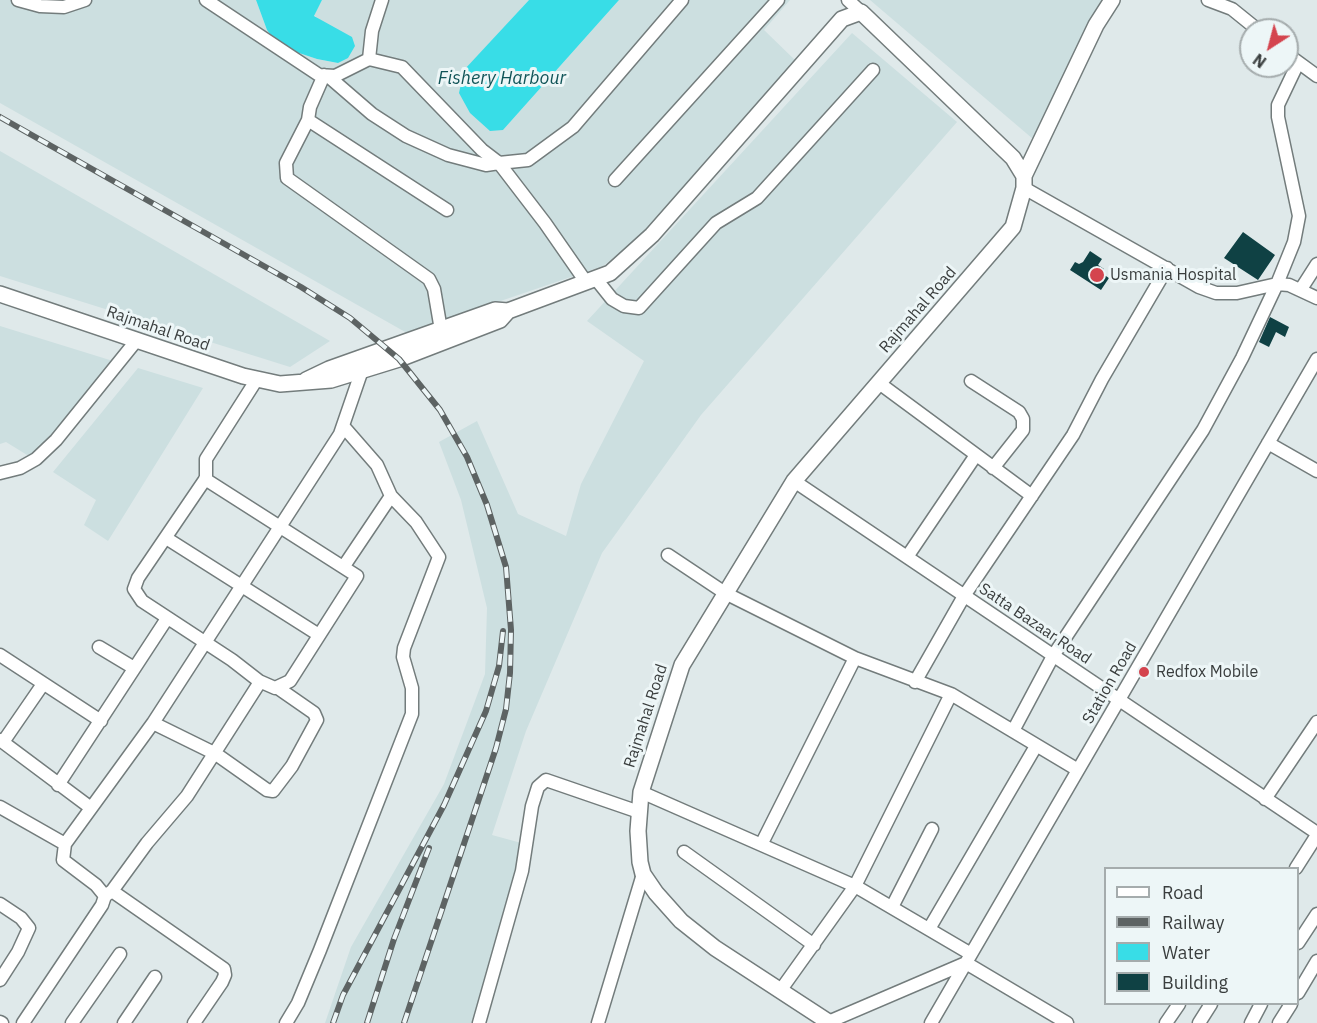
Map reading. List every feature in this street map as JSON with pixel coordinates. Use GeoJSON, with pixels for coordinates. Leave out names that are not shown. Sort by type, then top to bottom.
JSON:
{"type":"FeatureCollection","features":[{"type":"Feature","properties":{"kind":"main road","name":"Rajmahal Road"},"geometry":{"type":"LineString","coordinates":[[828,1023],[687,926],[656,893],[643,874],[638,845],[641,792],[682,664],[794,481],[1014,227],[1024,182],[1096,25],[1112,0]]}},
{"type":"Feature","properties":{"kind":"main road"},"geometry":{"type":"LineString","coordinates":[[861,12],[1013,158],[1024,182]]}},
{"type":"Feature","properties":{"kind":"main road","name":"Rajmahal Road"},"geometry":{"type":"LineString","coordinates":[[306,381],[329,369],[495,310],[508,311],[610,273],[637,250],[842,19],[861,12]]}},
{"type":"Feature","properties":{"kind":"main road","name":"Rajmahal Road"},"geometry":{"type":"LineString","coordinates":[[0,294],[199,362],[280,384],[331,380],[399,359],[500,320],[508,311]]}},
{"type":"Feature","properties":{"kind":"street"},"geometry":{"type":"LineString","coordinates":[[18,0],[40,6],[64,7],[85,0]]}},
{"type":"Feature","properties":{"kind":"street"},"geometry":{"type":"LineString","coordinates":[[206,0],[319,75],[335,76],[365,61],[402,67],[482,150],[499,163],[591,281],[624,306],[639,308],[716,223],[757,198],[873,70]]}},
{"type":"Feature","properties":{"kind":"street"},"geometry":{"type":"LineString","coordinates":[[365,61],[382,0]]}},
{"type":"Feature","properties":{"kind":"street"},"geometry":{"type":"LineString","coordinates":[[326,75],[372,114],[406,136],[448,155],[486,165],[528,160],[573,128],[682,0]]}},
{"type":"Feature","properties":{"kind":"street"},"geometry":{"type":"LineString","coordinates":[[615,180],[778,0]]}},
{"type":"Feature","properties":{"kind":"street"},"geometry":{"type":"LineString","coordinates":[[848,0],[861,12]]}},
{"type":"Feature","properties":{"kind":"street"},"geometry":{"type":"LineString","coordinates":[[1208,0],[1222,2],[1243,18]]}},
{"type":"Feature","properties":{"kind":"street"},"geometry":{"type":"LineString","coordinates":[[1299,64],[1317,76]]}},
{"type":"Feature","properties":{"kind":"street"},"geometry":{"type":"LineString","coordinates":[[326,75],[310,107],[308,120],[286,163],[287,178],[429,279],[434,289],[441,330]]}},
{"type":"Feature","properties":{"kind":"street"},"geometry":{"type":"LineString","coordinates":[[1013,730],[1053,656],[1203,430],[1242,358],[1277,284],[1294,242],[1299,216],[1278,117],[1278,105],[1291,78]]}},
{"type":"Feature","properties":{"kind":"street"},"geometry":{"type":"LineString","coordinates":[[308,120],[447,210]]}},
{"type":"Feature","properties":{"kind":"street"},"geometry":{"type":"LineString","coordinates":[[1024,182],[1199,287],[1216,293],[1237,293],[1277,284],[1301,289],[1317,298]]}},
{"type":"Feature","properties":{"kind":"street"},"geometry":{"type":"LineString","coordinates":[[1301,289],[1317,264]]}},
{"type":"Feature","properties":{"kind":"street"},"geometry":{"type":"LineString","coordinates":[[915,681],[964,596],[1073,435],[1102,379],[1167,268]]}},
{"type":"Feature","properties":{"kind":"street"},"geometry":{"type":"LineString","coordinates":[[0,473],[20,468],[36,459],[56,440],[136,341]]}},
{"type":"Feature","properties":{"kind":"street","name":"Station Road"},"geometry":{"type":"LineString","coordinates":[[931,1023],[1317,359]]}},
{"type":"Feature","properties":{"kind":"street"},"geometry":{"type":"LineString","coordinates":[[195,1023],[222,982],[224,969],[108,894],[63,860],[64,844],[153,723],[280,528],[343,426],[363,370]]}},
{"type":"Feature","properties":{"kind":"street"},"geometry":{"type":"LineString","coordinates":[[153,723],[216,754],[267,790],[273,791],[292,766],[317,717],[278,688],[259,681],[205,642],[166,620],[142,601],[134,589],[138,578],[205,480],[206,459],[256,379]]}},
{"type":"Feature","properties":{"kind":"street"},"geometry":{"type":"LineString","coordinates":[[971,381],[1019,412],[1023,419],[1023,430],[993,468]]}},
{"type":"Feature","properties":{"kind":"street"},"geometry":{"type":"LineString","coordinates":[[879,383],[1032,496]]}},
{"type":"Feature","properties":{"kind":"street"},"geometry":{"type":"LineString","coordinates":[[286,1023],[298,1003],[320,950],[412,714],[412,688],[404,648],[439,557],[416,522],[391,496],[377,465],[343,426]]}},
{"type":"Feature","properties":{"kind":"street"},"geometry":{"type":"LineString","coordinates":[[1268,443],[1317,471]]}},
{"type":"Feature","properties":{"kind":"street"},"geometry":{"type":"LineString","coordinates":[[907,557],[976,455]]}},
{"type":"Feature","properties":{"kind":"street"},"geometry":{"type":"LineString","coordinates":[[205,480],[357,576],[356,581],[290,681],[278,688]]}},
{"type":"Feature","properties":{"kind":"street","name":"Satta Bazaar Road"},"geometry":{"type":"LineString","coordinates":[[794,481],[1317,834]]}},
{"type":"Feature","properties":{"kind":"street"},"geometry":{"type":"LineString","coordinates":[[344,566],[391,496]]}},
{"type":"Feature","properties":{"kind":"street"},"geometry":{"type":"LineString","coordinates":[[166,538],[319,635]]}},
{"type":"Feature","properties":{"kind":"street"},"geometry":{"type":"LineString","coordinates":[[668,555],[725,593],[855,658],[951,694],[1078,770]]}},
{"type":"Feature","properties":{"kind":"street"},"geometry":{"type":"LineString","coordinates":[[58,785],[166,620]]}},
{"type":"Feature","properties":{"kind":"street"},"geometry":{"type":"LineString","coordinates":[[99,647],[134,668]]}},
{"type":"Feature","properties":{"kind":"street"},"geometry":{"type":"LineString","coordinates":[[0,655],[101,721]]}},
{"type":"Feature","properties":{"kind":"street"},"geometry":{"type":"LineString","coordinates":[[762,843],[855,658]]}},
{"type":"Feature","properties":{"kind":"street"},"geometry":{"type":"LineString","coordinates":[[23,1023],[108,894],[187,796],[216,754],[259,681]]}},
{"type":"Feature","properties":{"kind":"street"},"geometry":{"type":"LineString","coordinates":[[43,684],[2,741],[91,808]]}},
{"type":"Feature","properties":{"kind":"street"},"geometry":{"type":"LineString","coordinates":[[780,991],[855,886],[951,694]]}},
{"type":"Feature","properties":{"kind":"street"},"geometry":{"type":"LineString","coordinates":[[1265,799],[1317,722]]}},
{"type":"Feature","properties":{"kind":"street"},"geometry":{"type":"LineString","coordinates":[[929,928],[1036,746]]}},
{"type":"Feature","properties":{"kind":"street"},"geometry":{"type":"LineString","coordinates":[[479,1023],[522,871],[532,806],[538,787],[546,780],[639,812]]}},
{"type":"Feature","properties":{"kind":"street"},"geometry":{"type":"LineString","coordinates":[[641,792],[762,843],[855,886],[929,928],[1052,1019],[1067,1023]]}},
{"type":"Feature","properties":{"kind":"street"},"geometry":{"type":"LineString","coordinates":[[0,807],[64,844]]}},
{"type":"Feature","properties":{"kind":"street"},"geometry":{"type":"LineString","coordinates":[[892,908],[932,829]]}},
{"type":"Feature","properties":{"kind":"street"},"geometry":{"type":"LineString","coordinates":[[1297,867],[1317,834]]}},
{"type":"Feature","properties":{"kind":"street"},"geometry":{"type":"LineString","coordinates":[[684,852],[814,945]]}},
{"type":"Feature","properties":{"kind":"street"},"geometry":{"type":"LineString","coordinates":[[598,1023],[643,874]]}},
{"type":"Feature","properties":{"kind":"street"},"geometry":{"type":"LineString","coordinates":[[0,904],[21,918],[29,928],[18,952],[0,979]]}},
{"type":"Feature","properties":{"kind":"street"},"geometry":{"type":"LineString","coordinates":[[1299,941],[1317,914]]}},
{"type":"Feature","properties":{"kind":"street"},"geometry":{"type":"LineString","coordinates":[[72,1023],[120,954]]}},
{"type":"Feature","properties":{"kind":"street"},"geometry":{"type":"LineString","coordinates":[[828,1023],[968,958]]}},
{"type":"Feature","properties":{"kind":"street"},"geometry":{"type":"LineString","coordinates":[[1299,992],[1315,970]]}},
{"type":"Feature","properties":{"kind":"street"},"geometry":{"type":"LineString","coordinates":[[124,1023],[155,977]]}},
{"type":"Feature","properties":{"kind":"street"},"geometry":{"type":"LineString","coordinates":[[1166,1023],[1178,1005]]}},
{"type":"Feature","properties":{"kind":"street"},"geometry":{"type":"LineString","coordinates":[[1199,1023],[1210,1005]]}},
{"type":"Feature","properties":{"kind":"street"},"geometry":{"type":"LineString","coordinates":[[1251,1023],[1261,1005]]}},
{"type":"Feature","properties":{"kind":"street"},"geometry":{"type":"LineString","coordinates":[[1279,1023],[1290,1005]]}},
{"type":"Feature","properties":{"kind":"shaded area"},"geometry":{"type":"Polygon","coordinates":[[[0,0],[256,0],[267,30],[287,49],[338,63],[320,20],[314,15],[322,0],[529,0],[464,71],[503,130],[619,0],[790,0],[764,30],[796,61],[634,242],[603,266],[407,333],[0,103],[0,0]]]}},
{"type":"Feature","properties":{"kind":"shaded area"},"geometry":{"type":"Polygon","coordinates":[[[870,0],[1103,0],[1033,139],[870,0]]]}},
{"type":"Feature","properties":{"kind":"shaded area"},"geometry":{"type":"Polygon","coordinates":[[[852,33],[957,122],[701,415],[602,553],[526,731],[492,835],[525,844],[474,1023],[325,1023],[351,947],[444,784],[485,674],[487,608],[461,500],[439,442],[477,421],[518,514],[566,536],[581,484],[644,361],[587,321],[852,33]]]}},
{"type":"Feature","properties":{"kind":"shaded area"},"geometry":{"type":"Polygon","coordinates":[[[0,151],[330,341],[290,367],[0,276],[0,151]]]}},
{"type":"Feature","properties":{"kind":"shaded area"},"geometry":{"type":"Polygon","coordinates":[[[0,326],[113,361],[32,458],[6,442],[0,444],[0,326]]]}},
{"type":"Feature","properties":{"kind":"shaded area"},"geometry":{"type":"Polygon","coordinates":[[[138,368],[203,388],[108,541],[84,525],[96,500],[53,472],[138,368]]]}},
{"type":"Feature","properties":{"kind":"water"},"geometry":{"type":"Polygon","coordinates":[[[256,0],[322,0],[314,16],[352,37],[355,46],[348,58],[338,63],[287,49],[276,42],[267,30],[256,0]]]}},
{"type":"Feature","properties":{"kind":"water","name":"Fishery Harbour"},"geometry":{"type":"Polygon","coordinates":[[[529,0],[619,0],[503,130],[490,131],[470,113],[459,93],[464,70],[529,0]]]}},
{"type":"Feature","properties":{"kind":"building"},"geometry":{"type":"Polygon","coordinates":[[[1243,232],[1275,255],[1258,280],[1224,258],[1243,232]]]}},
{"type":"Feature","properties":{"kind":"building"},"geometry":{"type":"Polygon","coordinates":[[[1090,251],[1102,259],[1098,265],[1104,269],[1101,273],[1109,278],[1101,290],[1070,270],[1075,262],[1079,264],[1083,262],[1090,251]]]}},
{"type":"Feature","properties":{"kind":"building"},"geometry":{"type":"Polygon","coordinates":[[[1270,317],[1289,327],[1285,337],[1276,332],[1269,347],[1259,342],[1270,317]]]}},
{"type":"Feature","properties":{"kind":"railway"},"geometry":{"type":"LineString","coordinates":[[0,117],[301,287],[350,318],[399,359],[440,410],[467,457],[487,505],[506,567],[511,630],[506,709],[496,748],[404,1023]]}},
{"type":"Feature","properties":{"kind":"railway"},"geometry":{"type":"LineString","coordinates":[[333,1023],[343,995],[444,805],[486,711],[499,666],[503,631]]}},
{"type":"Feature","properties":{"kind":"railway"},"geometry":{"type":"LineString","coordinates":[[367,1023],[394,939],[429,848]]}},
{"type":"Feature","properties":{"kind":"place","name":"Usmania Hospital"},"geometry":{"type":"Point","coordinates":[1097,275]}},
{"type":"Feature","properties":{"kind":"place","name":"Redfox Mobile"},"geometry":{"type":"Point","coordinates":[1144,672]}}]}
